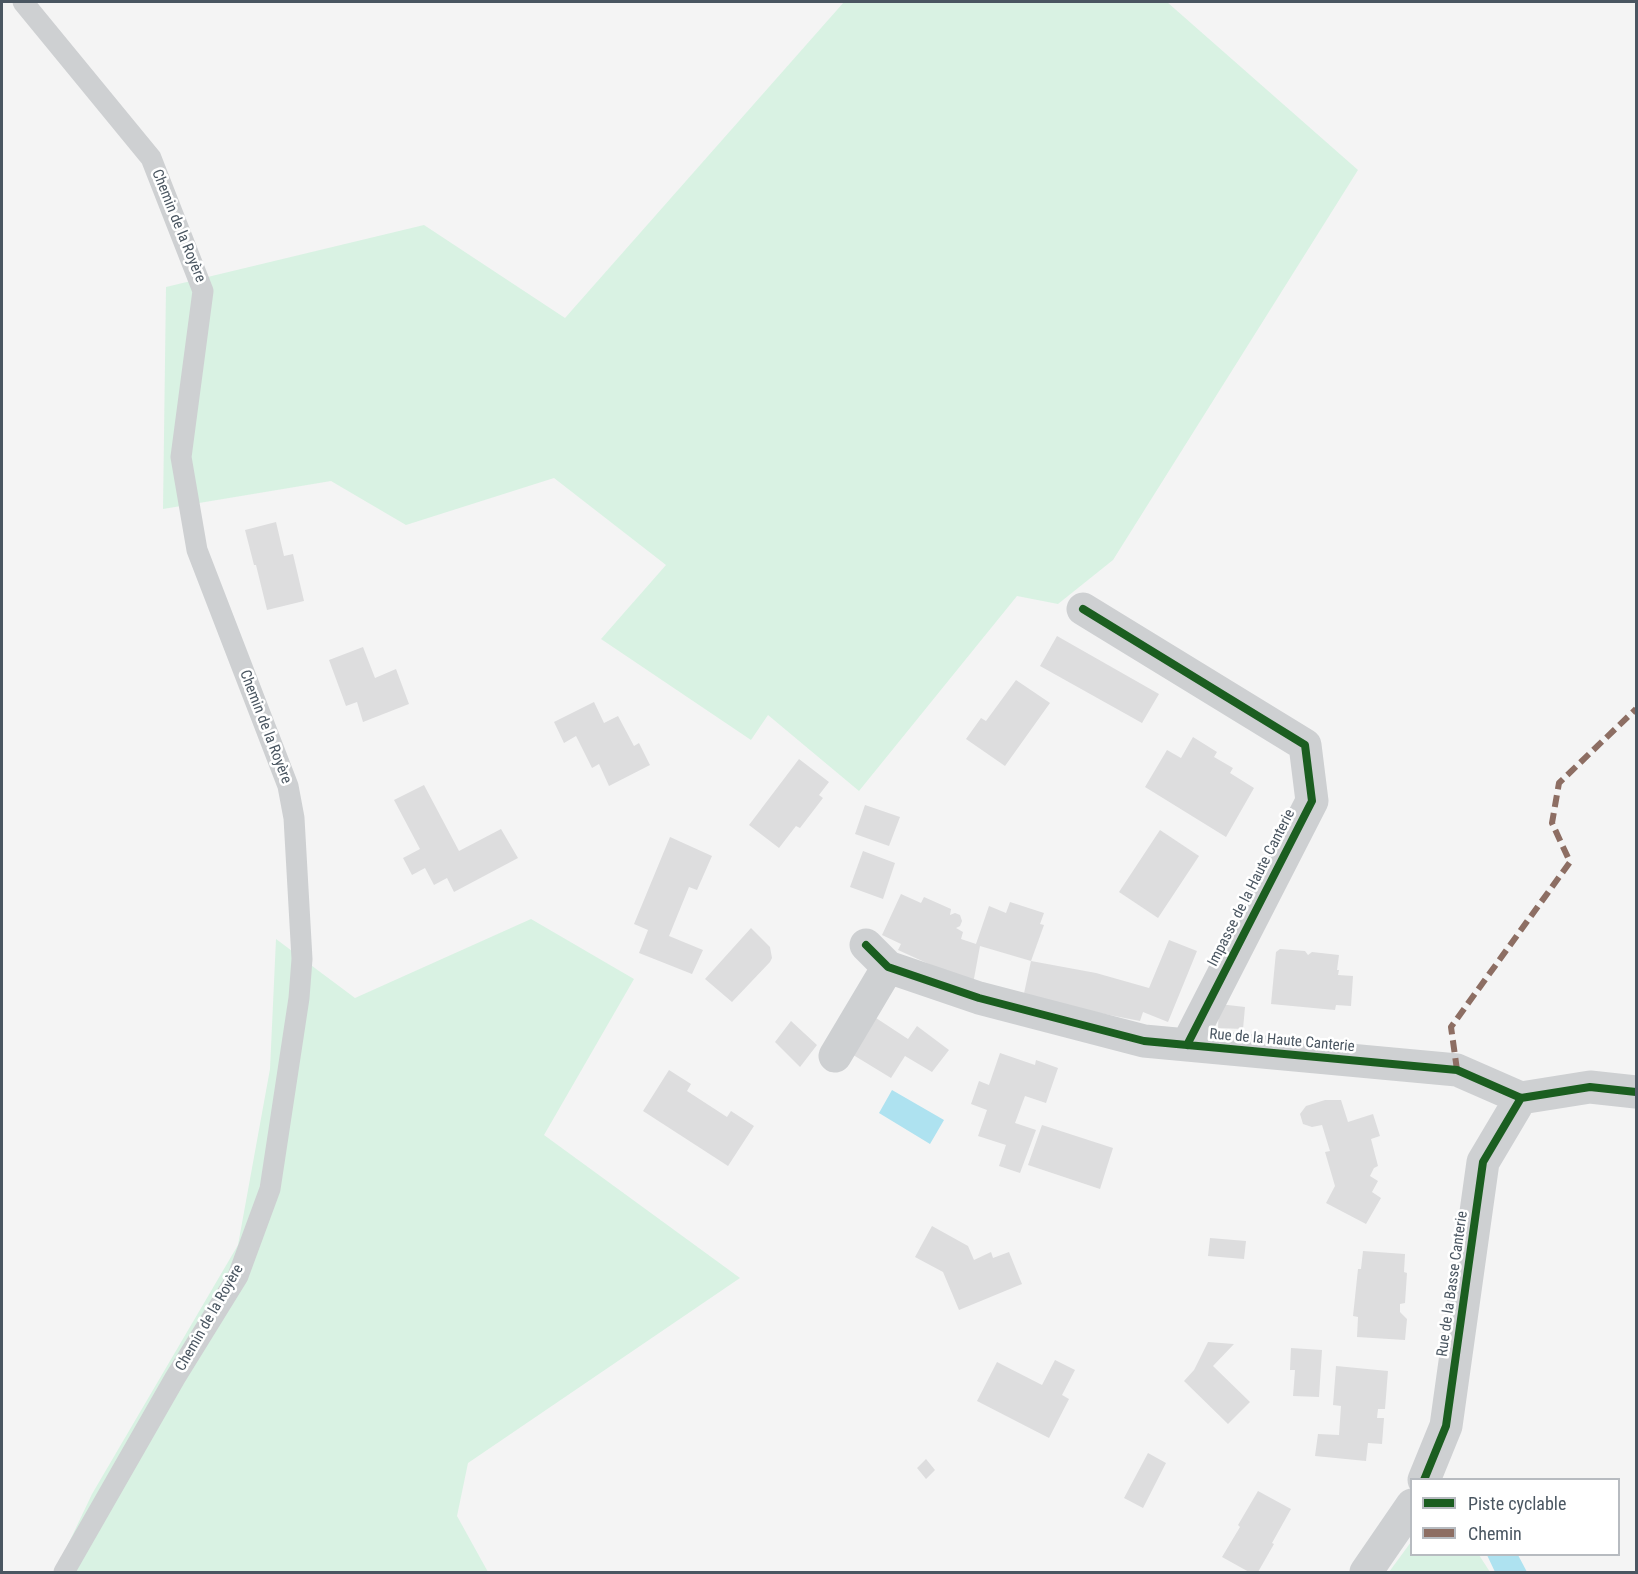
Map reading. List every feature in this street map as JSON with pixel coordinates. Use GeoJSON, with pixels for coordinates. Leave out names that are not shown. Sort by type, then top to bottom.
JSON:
{"type":"FeatureCollection","features":[{"type":"Feature","properties":{"kind":"street","name":"Impasse de la Haute Canterie"},"geometry":{"type":"LineString","coordinates":[[1083,609],[1305,745],[1312,801],[1187,1046]]}},
{"type":"Feature","properties":{"kind":"street","name":"Rue de la Haute Canterie"},"geometry":{"type":"LineString","coordinates":[[835,1056],[877,956],[979,998],[1144,1041],[1457,1070],[1521,1098]]}},
{"type":"Feature","properties":{"kind":"street"},"geometry":{"type":"LineString","coordinates":[[1521,1098],[1590,1087],[1636,1092]]}},
{"type":"Feature","properties":{"kind":"street","name":"Rue de la Basse Canterie"},"geometry":{"type":"LineString","coordinates":[[1424,1478],[1446,1426],[1483,1162],[1521,1098]]}},
{"type":"Feature","properties":{"kind":"street"},"geometry":{"type":"LineString","coordinates":[[1366,1572],[1410,1508]]}},
{"type":"Feature","properties":{"kind":"lane","name":"Chemin de la Royère"},"geometry":{"type":"LineString","coordinates":[[22,2],[151,158],[203,291],[181,457],[197,550],[288,786],[294,818],[302,959],[299,998],[270,1189],[237,1276],[175,1378],[64,1572]]}},
{"type":"Feature","properties":{"kind":"green space"},"geometry":{"type":"Polygon","coordinates":[[[844,2],[1167,2],[1358,170],[1113,560],[1058,604],[1017,596],[859,791],[768,715],[751,740],[601,639],[666,565],[554,478],[406,525],[331,481],[163,509],[166,287],[424,225],[565,318],[844,2]]]}},
{"type":"Feature","properties":{"kind":"green space"},"geometry":{"type":"Polygon","coordinates":[[[531,919],[634,979],[544,1135],[740,1278],[468,1463],[457,1516],[488,1572],[55,1572],[92,1494],[238,1245],[270,1069],[276,939],[355,998],[531,919]]]}},
{"type":"Feature","properties":{"kind":"green space"},"geometry":{"type":"Polygon","coordinates":[[[1410,1543],[1410,1556],[1480,1556],[1490,1572],[1389,1572],[1410,1543]]]}},
{"type":"Feature","properties":{"kind":"water"},"geometry":{"type":"Polygon","coordinates":[[[892,1090],[944,1120],[930,1144],[879,1113],[892,1090]]]}},
{"type":"Feature","properties":{"kind":"water"},"geometry":{"type":"Polygon","coordinates":[[[1487,1556],[1519,1556],[1527,1572],[1495,1572],[1487,1556]]]}},
{"type":"Feature","properties":{"kind":"building"},"geometry":{"type":"Polygon","coordinates":[[[276,522],[284,556],[293,554],[304,601],[267,610],[245,530],[276,522]]]}},
{"type":"Feature","properties":{"kind":"building"},"geometry":{"type":"Polygon","coordinates":[[[1057,636],[1159,694],[1142,723],[1040,666],[1057,636]]]}},
{"type":"Feature","properties":{"kind":"building"},"geometry":{"type":"Polygon","coordinates":[[[363,647],[375,678],[396,669],[409,704],[363,722],[357,702],[346,706],[329,660],[363,647]]]}},
{"type":"Feature","properties":{"kind":"building"},"geometry":{"type":"Polygon","coordinates":[[[1016,680],[1050,703],[1005,766],[966,739],[981,718],[986,721],[1016,680]]]}},
{"type":"Feature","properties":{"kind":"building"},"geometry":{"type":"Polygon","coordinates":[[[594,702],[604,723],[618,716],[634,746],[639,743],[650,765],[609,786],[599,764],[592,768],[576,736],[564,743],[554,722],[594,702]]]}},
{"type":"Feature","properties":{"kind":"building"},"geometry":{"type":"Polygon","coordinates":[[[1193,737],[1217,752],[1214,757],[1233,768],[1230,773],[1254,788],[1226,837],[1145,787],[1167,750],[1181,758],[1193,737]]]}},
{"type":"Feature","properties":{"kind":"building"},"geometry":{"type":"Polygon","coordinates":[[[799,759],[829,782],[819,795],[823,798],[800,828],[796,826],[779,848],[749,825],[799,759]]]}},
{"type":"Feature","properties":{"kind":"building"},"geometry":{"type":"Polygon","coordinates":[[[424,785],[459,851],[501,829],[518,858],[454,892],[447,878],[434,885],[425,868],[412,875],[403,858],[420,849],[394,800],[424,785]]]}},
{"type":"Feature","properties":{"kind":"building"},"geometry":{"type":"Polygon","coordinates":[[[865,805],[900,817],[889,846],[855,834],[865,805]]]}},
{"type":"Feature","properties":{"kind":"building"},"geometry":{"type":"Polygon","coordinates":[[[1160,830],[1199,856],[1158,918],[1119,892],[1160,830]]]}},
{"type":"Feature","properties":{"kind":"building"},"geometry":{"type":"Polygon","coordinates":[[[670,837],[712,856],[697,890],[689,887],[669,936],[703,950],[692,974],[639,953],[648,930],[634,924],[670,837]]]}},
{"type":"Feature","properties":{"kind":"building"},"geometry":{"type":"Polygon","coordinates":[[[863,851],[895,863],[883,899],[850,887],[863,851]]]}},
{"type":"Feature","properties":{"kind":"building"},"geometry":{"type":"Polygon","coordinates":[[[901,894],[921,903],[924,897],[951,909],[950,915],[955,913],[960,915],[962,921],[956,928],[963,932],[961,939],[976,944],[989,906],[1006,913],[1010,902],[1044,913],[1040,924],[1044,925],[1031,961],[980,946],[973,984],[898,950],[901,944],[882,935],[901,894]]]}},
{"type":"Feature","properties":{"kind":"building"},"geometry":{"type":"Polygon","coordinates":[[[751,928],[770,947],[772,958],[732,1002],[705,979],[751,928]]]}},
{"type":"Feature","properties":{"kind":"building"},"geometry":{"type":"Polygon","coordinates":[[[1169,940],[1197,951],[1168,1022],[1143,1012],[1140,1021],[1023,998],[1031,961],[1096,973],[1149,988],[1169,940]]]}},
{"type":"Feature","properties":{"kind":"building"},"geometry":{"type":"Polygon","coordinates":[[[1280,949],[1305,951],[1308,955],[1312,952],[1339,955],[1338,975],[1353,976],[1351,1006],[1336,1005],[1335,1010],[1271,1004],[1276,952],[1280,949]]]}},
{"type":"Feature","properties":{"kind":"building"},"geometry":{"type":"Polygon","coordinates":[[[1219,1004],[1245,1007],[1243,1029],[1218,1028],[1219,1004]]]}},
{"type":"Feature","properties":{"kind":"building"},"geometry":{"type":"Polygon","coordinates":[[[873,1016],[908,1039],[917,1026],[949,1050],[932,1072],[905,1056],[891,1078],[850,1053],[873,1016]]]}},
{"type":"Feature","properties":{"kind":"building"},"geometry":{"type":"Polygon","coordinates":[[[791,1021],[817,1045],[800,1067],[775,1042],[791,1021]]]}},
{"type":"Feature","properties":{"kind":"building"},"geometry":{"type":"Polygon","coordinates":[[[1000,1053],[1035,1065],[1036,1060],[1058,1068],[1046,1103],[1025,1096],[1015,1123],[1036,1130],[1020,1173],[999,1166],[1006,1145],[978,1136],[987,1110],[971,1104],[979,1081],[989,1085],[1000,1053]]]}},
{"type":"Feature","properties":{"kind":"building"},"geometry":{"type":"Polygon","coordinates":[[[669,1070],[691,1084],[687,1091],[727,1117],[731,1111],[754,1126],[728,1166],[643,1111],[669,1070]]]}},
{"type":"Feature","properties":{"kind":"building"},"geometry":{"type":"Polygon","coordinates":[[[1325,1100],[1341,1100],[1348,1122],[1373,1114],[1380,1136],[1371,1139],[1378,1166],[1374,1168],[1370,1176],[1378,1181],[1372,1192],[1381,1198],[1366,1224],[1326,1203],[1335,1186],[1325,1152],[1330,1151],[1322,1125],[1312,1127],[1303,1124],[1300,1114],[1306,1106],[1325,1100]]]}},
{"type":"Feature","properties":{"kind":"building"},"geometry":{"type":"Polygon","coordinates":[[[1042,1125],[1113,1148],[1100,1189],[1028,1165],[1042,1125]]]}},
{"type":"Feature","properties":{"kind":"building"},"geometry":{"type":"Polygon","coordinates":[[[932,1226],[968,1246],[974,1260],[991,1252],[993,1258],[1009,1252],[1022,1284],[959,1310],[943,1272],[915,1257],[932,1226]]]}},
{"type":"Feature","properties":{"kind":"building"},"geometry":{"type":"Polygon","coordinates":[[[1210,1238],[1246,1241],[1244,1259],[1208,1256],[1210,1238]]]}},
{"type":"Feature","properties":{"kind":"building"},"geometry":{"type":"Polygon","coordinates":[[[1363,1251],[1405,1254],[1404,1272],[1407,1273],[1405,1303],[1400,1304],[1400,1312],[1407,1319],[1405,1340],[1357,1337],[1358,1317],[1353,1316],[1358,1269],[1361,1269],[1363,1251]]]}},
{"type":"Feature","properties":{"kind":"building"},"geometry":{"type":"Polygon","coordinates":[[[1208,1342],[1234,1344],[1213,1366],[1250,1402],[1228,1424],[1184,1381],[1194,1370],[1208,1342]]]}},
{"type":"Feature","properties":{"kind":"building"},"geometry":{"type":"Polygon","coordinates":[[[1291,1348],[1322,1350],[1319,1397],[1293,1396],[1295,1370],[1290,1370],[1291,1348]]]}},
{"type":"Feature","properties":{"kind":"building"},"geometry":{"type":"Polygon","coordinates":[[[1055,1360],[1075,1370],[1062,1395],[1069,1399],[1049,1438],[977,1401],[997,1362],[1042,1385],[1055,1360]]]}},
{"type":"Feature","properties":{"kind":"building"},"geometry":{"type":"Polygon","coordinates":[[[1336,1366],[1388,1371],[1385,1409],[1378,1409],[1377,1418],[1384,1418],[1382,1444],[1368,1443],[1366,1461],[1315,1456],[1318,1434],[1339,1435],[1341,1406],[1333,1405],[1336,1366]]]}},
{"type":"Feature","properties":{"kind":"building"},"geometry":{"type":"Polygon","coordinates":[[[1148,1453],[1166,1463],[1143,1508],[1124,1498],[1148,1453]]]}},
{"type":"Feature","properties":{"kind":"building"},"geometry":{"type":"Polygon","coordinates":[[[926,1459],[935,1470],[926,1479],[917,1468],[926,1459]]]}},
{"type":"Feature","properties":{"kind":"building"},"geometry":{"type":"Polygon","coordinates":[[[1258,1491],[1291,1509],[1258,1572],[1249,1572],[1222,1557],[1258,1491]]]}},
{"type":"Feature","properties":{"kind":"marked path"},"geometry":{"type":"LineString","coordinates":[[1457,1070],[1451,1027],[1570,862],[1552,823],[1559,783],[1636,709]]}},
{"type":"Feature","properties":{"kind":"cycle path"},"geometry":{"type":"LineString","coordinates":[[1083,609],[1305,745],[1312,801],[1187,1045]]}},
{"type":"Feature","properties":{"kind":"cycle path"},"geometry":{"type":"LineString","coordinates":[[866,945],[888,967],[979,998],[1144,1041],[1457,1070],[1521,1098],[1590,1087],[1636,1092]]}},
{"type":"Feature","properties":{"kind":"cycle path"},"geometry":{"type":"LineString","coordinates":[[1425,1478],[1446,1426],[1483,1162],[1521,1098]]}}]}
